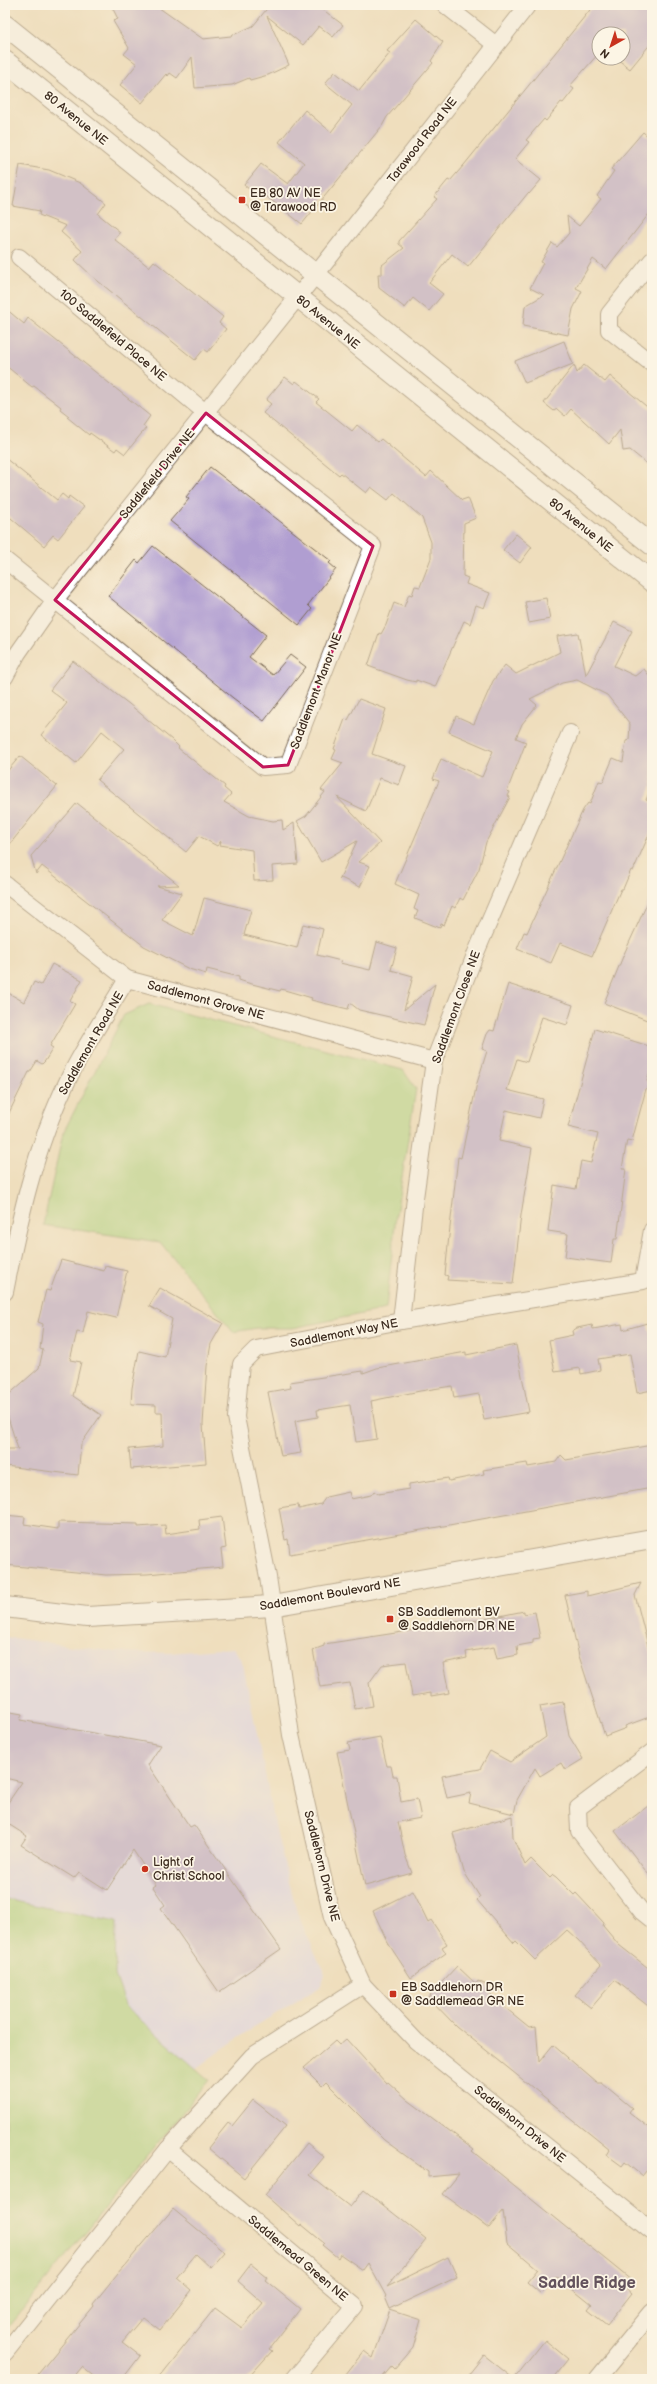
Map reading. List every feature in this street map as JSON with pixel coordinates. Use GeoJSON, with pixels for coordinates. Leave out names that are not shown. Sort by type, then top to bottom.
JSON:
{"type":"FeatureCollection","features":[{"type":"Feature","properties":{"kind":"street"},"geometry":{"type":"LineString","coordinates":[[445,5],[496,45]]}},
{"type":"Feature","properties":{"kind":"street","name":"Tarawood Road NE"},"geometry":{"type":"LineString","coordinates":[[315,275],[528,5]]}},
{"type":"Feature","properties":{"kind":"street"},"geometry":{"type":"LineString","coordinates":[[5,25],[652,545]]}},
{"type":"Feature","properties":{"kind":"street","name":"80 Avenue NE"},"geometry":{"type":"LineString","coordinates":[[5,61],[297,298],[652,582]]}},
{"type":"Feature","properties":{"kind":"street","name":"100 Saddlefield Place NE"},"geometry":{"type":"LineString","coordinates":[[19,257],[206,413]]}},
{"type":"Feature","properties":{"kind":"street"},"geometry":{"type":"LineString","coordinates":[[652,260],[609,314],[609,330],[652,364]]}},
{"type":"Feature","properties":{"kind":"street","name":"Saddlefield Drive NE"},"geometry":{"type":"LineString","coordinates":[[5,677],[18,653],[55,600],[315,275]]}},
{"type":"Feature","properties":{"kind":"street","name":"Saddlemont Manor NE"},"geometry":{"type":"LineString","coordinates":[[55,600],[263,767],[288,765],[373,546],[206,413]]}},
{"type":"Feature","properties":{"kind":"street"},"geometry":{"type":"LineString","coordinates":[[5,560],[55,600]]}},
{"type":"Feature","properties":{"kind":"street","name":"Saddlemont Close NE"},"geometry":{"type":"LineString","coordinates":[[400,1322],[434,1061],[475,955],[570,733]]}},
{"type":"Feature","properties":{"kind":"street","name":"Saddlemont Grove NE"},"geometry":{"type":"LineString","coordinates":[[5,884],[128,979],[434,1061]]}},
{"type":"Feature","properties":{"kind":"street","name":"Saddlemont Road NE"},"geometry":{"type":"LineString","coordinates":[[5,1292],[16,1237],[46,1132],[67,1081],[128,979]]}},
{"type":"Feature","properties":{"kind":"street","name":"Saddlemont Way NE"},"geometry":{"type":"LineString","coordinates":[[272,1606],[236,1417],[241,1364],[256,1349],[400,1322],[643,1281],[652,1230]]}},
{"type":"Feature","properties":{"kind":"street","name":"Saddlemont Boulevard NE"},"geometry":{"type":"LineString","coordinates":[[5,1608],[88,1617],[272,1606],[652,1539]]}},
{"type":"Feature","properties":{"kind":"street","name":"Saddlehorn Drive NE"},"geometry":{"type":"LineString","coordinates":[[272,1606],[291,1735],[332,1917],[363,1984],[416,2041],[652,2231]]}},
{"type":"Feature","properties":{"kind":"street"},"geometry":{"type":"LineString","coordinates":[[652,1752],[578,1808],[579,1831],[642,1912],[652,1920]]}},
{"type":"Feature","properties":{"kind":"street"},"geometry":{"type":"LineString","coordinates":[[5,2353],[168,2149],[252,2056],[363,1984]]}},
{"type":"Feature","properties":{"kind":"street","name":"Saddlemead Green NE"},"geometry":{"type":"LineString","coordinates":[[168,2149],[355,2306],[294,2379]]}},
{"type":"Feature","properties":{"kind":"street"},"geometry":{"type":"LineString","coordinates":[[597,2379],[652,2312]]}},
{"type":"Feature","properties":{"kind":"highlighted area"},"geometry":{"type":"Polygon","coordinates":[[[206,413],[373,546],[288,765],[263,767],[55,600],[206,413]]]}},
{"type":"Feature","properties":{"kind":"shaded area","name":"Light of Christ School"},"geometry":{"type":"Polygon","coordinates":[[[5,1637],[117,1652],[169,1653],[234,1648],[243,1664],[278,1839],[297,1913],[325,1975],[320,1987],[249,2030],[195,2069],[127,2008],[115,1975],[116,1922],[5,1899],[5,1637]]]}},
{"type":"Feature","properties":{"kind":"green space"},"geometry":{"type":"Polygon","coordinates":[[[149,1004],[403,1070],[416,1089],[396,1215],[386,1309],[293,1328],[257,1328],[233,1332],[160,1242],[43,1225],[63,1133],[124,1015],[149,1004]]]}},
{"type":"Feature","properties":{"kind":"green space"},"geometry":{"type":"Polygon","coordinates":[[[5,1899],[116,1922],[115,1975],[127,2008],[209,2080],[5,2331],[5,1899]]]}},
{"type":"Feature","properties":{"kind":"building"},"geometry":{"type":"Polygon","coordinates":[[[111,5],[155,5],[203,39],[231,36],[253,26],[270,5],[317,5],[343,25],[333,37],[319,26],[303,45],[267,16],[289,65],[268,75],[250,80],[249,78],[232,85],[195,88],[192,57],[177,78],[170,73],[168,76],[166,74],[142,103],[120,85],[137,64],[124,54],[129,48],[113,21],[118,19],[111,5]]]}},
{"type":"Feature","properties":{"kind":"building"},"geometry":{"type":"Polygon","coordinates":[[[594,5],[652,5],[652,42],[630,69],[626,66],[631,66],[631,26],[591,26],[591,62],[570,86],[574,89],[563,103],[561,102],[546,121],[544,119],[526,140],[529,142],[515,159],[541,180],[529,194],[528,193],[468,267],[452,254],[429,283],[443,294],[429,311],[413,298],[405,308],[379,288],[378,274],[382,274],[382,265],[404,248],[399,244],[399,241],[437,199],[434,197],[448,180],[450,181],[594,5]]]}},
{"type":"Feature","properties":{"kind":"building"},"geometry":{"type":"Polygon","coordinates":[[[416,19],[443,42],[431,61],[433,63],[387,117],[382,126],[302,224],[262,193],[259,197],[244,185],[261,164],[288,184],[304,163],[279,142],[305,110],[331,132],[352,105],[325,83],[335,72],[359,91],[390,53],[387,51],[416,19]]]}},
{"type":"Feature","properties":{"kind":"building"},"geometry":{"type":"Polygon","coordinates":[[[643,132],[652,140],[652,210],[606,269],[593,259],[576,288],[582,291],[573,309],[568,335],[523,326],[525,306],[544,295],[530,288],[543,263],[541,262],[552,243],[557,247],[569,233],[567,216],[579,226],[601,199],[597,196],[614,171],[611,169],[643,132]]]}},
{"type":"Feature","properties":{"kind":"building"},"geometry":{"type":"Polygon","coordinates":[[[20,165],[49,170],[80,183],[106,203],[98,214],[120,232],[114,239],[149,267],[154,261],[223,317],[219,323],[226,329],[208,352],[204,349],[195,360],[93,277],[75,260],[82,251],[61,232],[66,226],[39,215],[40,211],[13,206],[20,165]]]}},
{"type":"Feature","properties":{"kind":"building"},"geometry":{"type":"Polygon","coordinates":[[[5,308],[24,324],[28,318],[150,416],[143,426],[146,428],[125,454],[117,448],[115,451],[90,433],[89,435],[67,417],[69,416],[60,409],[61,407],[34,386],[32,387],[5,365],[5,308]]]}},
{"type":"Feature","properties":{"kind":"building"},"geometry":{"type":"Polygon","coordinates":[[[564,341],[573,364],[525,383],[515,361],[564,341]]]}},
{"type":"Feature","properties":{"kind":"building"},"geometry":{"type":"Polygon","coordinates":[[[574,365],[577,373],[584,365],[605,382],[610,376],[652,411],[652,468],[630,450],[623,451],[620,430],[609,444],[571,409],[565,416],[557,409],[554,411],[544,403],[574,365]]]}},
{"type":"Feature","properties":{"kind":"building"},"geometry":{"type":"Polygon","coordinates":[[[285,377],[294,384],[296,381],[319,399],[316,402],[352,431],[357,425],[378,442],[381,439],[426,477],[431,471],[462,500],[468,498],[476,518],[464,523],[463,576],[468,578],[466,584],[490,593],[484,608],[476,605],[470,624],[464,621],[435,687],[416,680],[416,682],[407,680],[368,666],[379,633],[381,634],[386,625],[394,603],[404,607],[409,594],[412,595],[415,586],[420,587],[431,558],[431,542],[422,518],[394,493],[388,500],[371,487],[366,493],[341,473],[339,475],[263,413],[271,404],[266,400],[285,377]]]}},
{"type":"Feature","properties":{"kind":"building"},"geometry":{"type":"Polygon","coordinates":[[[5,458],[57,500],[62,494],[68,499],[69,496],[84,507],[58,539],[53,535],[44,546],[5,513],[5,458]]]}},
{"type":"Feature","properties":{"kind":"building"},"geometry":{"type":"Polygon","coordinates":[[[210,467],[331,561],[329,563],[336,569],[308,605],[312,609],[299,625],[170,521],[189,499],[186,497],[210,467]]]}},
{"type":"Feature","properties":{"kind":"building"},"geometry":{"type":"Polygon","coordinates":[[[516,534],[532,547],[520,563],[503,550],[516,534]]]}},
{"type":"Feature","properties":{"kind":"building"},"geometry":{"type":"Polygon","coordinates":[[[153,546],[266,635],[249,657],[273,675],[290,655],[306,667],[264,721],[233,698],[108,596],[136,560],[139,563],[153,546]]]}},
{"type":"Feature","properties":{"kind":"building"},"geometry":{"type":"Polygon","coordinates":[[[546,598],[550,619],[529,623],[525,602],[546,598]]]}},
{"type":"Feature","properties":{"kind":"building"},"geometry":{"type":"Polygon","coordinates":[[[614,622],[632,631],[614,666],[635,676],[644,669],[652,679],[652,786],[646,800],[652,803],[652,828],[633,871],[631,870],[623,889],[621,889],[592,956],[560,943],[551,963],[517,949],[524,932],[527,933],[583,810],[588,803],[590,804],[599,781],[603,782],[613,758],[623,762],[626,741],[629,740],[630,724],[607,695],[577,680],[562,683],[530,699],[537,705],[522,724],[516,738],[526,742],[507,791],[510,792],[508,796],[510,797],[486,842],[479,869],[463,900],[460,898],[455,908],[452,906],[444,925],[441,924],[440,928],[415,918],[418,911],[414,909],[419,895],[395,884],[439,781],[433,779],[441,759],[482,777],[493,751],[449,732],[456,716],[474,724],[493,681],[505,665],[516,674],[560,652],[557,636],[578,633],[586,675],[614,622]]]}},
{"type":"Feature","properties":{"kind":"building"},"geometry":{"type":"Polygon","coordinates":[[[73,661],[129,704],[172,740],[179,747],[178,748],[225,786],[224,788],[231,794],[224,802],[249,816],[273,821],[282,820],[283,830],[294,823],[298,864],[272,866],[273,880],[254,881],[252,850],[220,845],[221,841],[217,846],[199,836],[186,852],[97,780],[124,749],[102,731],[76,763],[41,735],[67,703],[50,690],[73,661]]]}},
{"type":"Feature","properties":{"kind":"building"},"geometry":{"type":"Polygon","coordinates":[[[359,699],[386,709],[372,754],[406,766],[399,785],[380,778],[366,811],[337,797],[380,843],[359,862],[370,866],[360,887],[341,878],[339,880],[357,841],[321,862],[297,821],[306,816],[325,792],[321,790],[343,763],[332,759],[336,750],[334,749],[345,719],[348,720],[359,699]]]}},
{"type":"Feature","properties":{"kind":"building"},"geometry":{"type":"Polygon","coordinates":[[[20,756],[57,786],[5,850],[5,774],[20,756]]]}},
{"type":"Feature","properties":{"kind":"building"},"geometry":{"type":"Polygon","coordinates":[[[77,803],[179,885],[157,886],[182,893],[162,920],[193,936],[204,898],[251,910],[244,935],[297,948],[303,924],[323,929],[317,955],[341,961],[340,963],[370,970],[377,942],[397,948],[391,970],[413,976],[404,1010],[435,984],[424,1025],[359,1010],[350,1003],[348,1009],[311,1000],[312,998],[281,989],[280,991],[248,983],[239,980],[239,977],[207,969],[206,974],[189,969],[144,946],[42,866],[36,874],[31,856],[77,803]]]}},
{"type":"Feature","properties":{"kind":"building"},"geometry":{"type":"Polygon","coordinates":[[[652,893],[652,1022],[604,1003],[624,954],[652,893]]]}},
{"type":"Feature","properties":{"kind":"building"},"geometry":{"type":"Polygon","coordinates":[[[52,964],[82,980],[70,1001],[75,1004],[50,1046],[53,1048],[45,1061],[42,1064],[37,1061],[29,1072],[5,1121],[5,991],[24,1002],[34,982],[41,985],[52,964]]]}},
{"type":"Feature","properties":{"kind":"building"},"geometry":{"type":"Polygon","coordinates":[[[508,984],[573,1005],[567,1025],[542,1017],[527,1062],[517,1059],[507,1090],[543,1099],[539,1118],[506,1110],[499,1141],[532,1148],[521,1215],[513,1284],[447,1280],[448,1276],[445,1275],[458,1157],[461,1158],[477,1083],[487,1051],[482,1049],[487,1034],[490,1030],[494,1031],[508,984]]]}},
{"type":"Feature","properties":{"kind":"building"},"geometry":{"type":"Polygon","coordinates":[[[595,1029],[652,1047],[652,1066],[647,1081],[651,1086],[646,1089],[632,1141],[627,1140],[622,1169],[626,1169],[617,1239],[614,1239],[611,1263],[565,1257],[568,1234],[548,1231],[554,1185],[576,1189],[581,1161],[591,1163],[598,1134],[568,1127],[595,1029]]]}},
{"type":"Feature","properties":{"kind":"building"},"geometry":{"type":"Polygon","coordinates":[[[61,1260],[104,1271],[105,1266],[127,1271],[116,1318],[88,1311],[83,1333],[77,1332],[70,1360],[81,1362],[73,1396],[101,1415],[81,1444],[78,1475],[5,1466],[5,1449],[18,1449],[5,1408],[5,1398],[39,1368],[43,1350],[40,1349],[43,1324],[38,1322],[46,1290],[50,1291],[61,1260]]]}},
{"type":"Feature","properties":{"kind":"building"},"geometry":{"type":"Polygon","coordinates":[[[160,1288],[223,1323],[211,1344],[207,1366],[203,1424],[206,1463],[131,1469],[129,1449],[163,1446],[162,1412],[156,1412],[156,1405],[131,1404],[132,1388],[139,1351],[165,1357],[172,1319],[149,1306],[160,1288]]]}},
{"type":"Feature","properties":{"kind":"building"},"geometry":{"type":"Polygon","coordinates":[[[647,1323],[652,1338],[652,1390],[637,1393],[630,1354],[598,1359],[600,1370],[581,1374],[580,1368],[555,1372],[549,1340],[573,1335],[572,1331],[577,1328],[592,1325],[593,1329],[622,1324],[623,1330],[647,1323]]]}},
{"type":"Feature","properties":{"kind":"building"},"geometry":{"type":"Polygon","coordinates":[[[516,1345],[529,1412],[484,1420],[479,1394],[454,1398],[452,1386],[420,1391],[371,1401],[377,1439],[356,1442],[350,1405],[317,1410],[318,1417],[295,1421],[301,1453],[281,1456],[268,1392],[291,1388],[290,1382],[363,1371],[363,1373],[377,1368],[466,1352],[466,1355],[516,1345]]]}},
{"type":"Feature","properties":{"kind":"building"},"geometry":{"type":"Polygon","coordinates":[[[652,1445],[652,1488],[290,1554],[288,1539],[285,1540],[279,1508],[298,1505],[299,1509],[321,1504],[326,1497],[349,1492],[351,1499],[371,1495],[374,1491],[378,1494],[409,1489],[409,1484],[448,1478],[449,1481],[484,1474],[483,1470],[527,1463],[528,1467],[556,1462],[561,1455],[566,1460],[652,1445]]]}},
{"type":"Feature","properties":{"kind":"building"},"geometry":{"type":"Polygon","coordinates":[[[5,1515],[25,1517],[24,1524],[58,1529],[58,1522],[138,1524],[138,1527],[165,1525],[166,1534],[200,1529],[199,1520],[222,1517],[226,1548],[221,1549],[223,1567],[147,1574],[106,1575],[5,1565],[5,1515]]]}},
{"type":"Feature","properties":{"kind":"building"},"geometry":{"type":"Polygon","coordinates":[[[641,1583],[635,1595],[652,1661],[652,1716],[625,1726],[626,1728],[605,1736],[579,1656],[565,1595],[587,1591],[587,1596],[641,1583]]]}},
{"type":"Feature","properties":{"kind":"building"},"geometry":{"type":"Polygon","coordinates":[[[524,1611],[524,1614],[535,1612],[540,1638],[533,1639],[533,1643],[517,1646],[518,1655],[497,1659],[494,1647],[466,1652],[467,1658],[443,1663],[449,1693],[431,1696],[431,1693],[412,1696],[406,1662],[382,1665],[369,1683],[373,1706],[355,1709],[350,1683],[320,1687],[313,1650],[324,1646],[324,1644],[409,1631],[454,1620],[454,1622],[480,1620],[524,1611]]]}},
{"type":"Feature","properties":{"kind":"building"},"geometry":{"type":"Polygon","coordinates":[[[563,1702],[569,1736],[583,1759],[565,1770],[561,1763],[540,1776],[535,1768],[517,1800],[514,1814],[469,1803],[471,1793],[447,1798],[442,1776],[480,1769],[490,1751],[510,1762],[546,1737],[540,1706],[563,1702]]]}},
{"type":"Feature","properties":{"kind":"building"},"geometry":{"type":"Polygon","coordinates":[[[5,1711],[22,1714],[20,1720],[161,1745],[148,1765],[190,1827],[194,1825],[281,1949],[219,1992],[161,1908],[165,1905],[153,1887],[156,1885],[133,1850],[107,1890],[79,1872],[74,1878],[21,1845],[27,1836],[5,1822],[5,1807],[22,1782],[5,1778],[5,1711]]]}},
{"type":"Feature","properties":{"kind":"building"},"geometry":{"type":"Polygon","coordinates":[[[380,1737],[387,1766],[391,1766],[393,1776],[397,1776],[401,1802],[417,1799],[421,1818],[398,1822],[405,1855],[412,1873],[365,1886],[337,1752],[350,1750],[348,1743],[380,1737]]]}},
{"type":"Feature","properties":{"kind":"building"},"geometry":{"type":"Polygon","coordinates":[[[652,1803],[652,1879],[615,1831],[652,1803]]]}},
{"type":"Feature","properties":{"kind":"building"},"geometry":{"type":"Polygon","coordinates":[[[512,1816],[513,1838],[525,1865],[531,1859],[550,1878],[553,1875],[574,1895],[576,1893],[604,1923],[603,1926],[619,1945],[652,1971],[652,2009],[615,1980],[591,2008],[575,1995],[601,1965],[578,1940],[567,1930],[535,1960],[516,1941],[514,1943],[477,1900],[480,1897],[464,1872],[453,1833],[512,1816]]]}},
{"type":"Feature","properties":{"kind":"building"},"geometry":{"type":"Polygon","coordinates":[[[413,1891],[428,1922],[431,1920],[447,1944],[442,1947],[446,1953],[411,1978],[388,1943],[373,1911],[413,1891]]]}},
{"type":"Feature","properties":{"kind":"building"},"geometry":{"type":"Polygon","coordinates":[[[457,1966],[476,1984],[478,1981],[486,1985],[490,1993],[502,2005],[529,2027],[536,2026],[539,2062],[553,2045],[597,2083],[602,2083],[632,2108],[629,2112],[652,2130],[652,2164],[642,2176],[625,2162],[622,2166],[607,2155],[610,2150],[456,2026],[428,1997],[457,1966]]]}},
{"type":"Feature","properties":{"kind":"building"},"geometry":{"type":"Polygon","coordinates":[[[346,2039],[386,2083],[388,2082],[408,2100],[474,2149],[472,2151],[632,2281],[626,2288],[632,2293],[607,2325],[588,2310],[592,2305],[556,2276],[541,2294],[527,2282],[538,2269],[507,2243],[503,2211],[489,2228],[443,2194],[459,2174],[428,2177],[428,2172],[384,2140],[326,2082],[322,2086],[304,2068],[335,2041],[339,2045],[346,2039]]]}},
{"type":"Feature","properties":{"kind":"building"},"geometry":{"type":"Polygon","coordinates":[[[253,2100],[286,2126],[244,2178],[208,2148],[228,2123],[232,2126],[253,2100]]]}},
{"type":"Feature","properties":{"kind":"building"},"geometry":{"type":"Polygon","coordinates":[[[307,2143],[324,2157],[309,2175],[350,2207],[364,2190],[426,2239],[387,2287],[448,2257],[457,2277],[390,2309],[385,2297],[386,2296],[368,2263],[363,2270],[340,2254],[338,2258],[322,2245],[324,2243],[301,2224],[300,2226],[265,2195],[307,2143]]]}},
{"type":"Feature","properties":{"kind":"building"},"geometry":{"type":"Polygon","coordinates":[[[173,2209],[225,2252],[211,2268],[196,2254],[177,2277],[192,2290],[160,2330],[143,2317],[122,2342],[140,2356],[127,2373],[121,2379],[97,2379],[82,2367],[72,2379],[34,2379],[94,2306],[93,2304],[118,2273],[173,2209]]]}},
{"type":"Feature","properties":{"kind":"building"},"geometry":{"type":"Polygon","coordinates":[[[251,2264],[267,2277],[265,2280],[300,2309],[269,2349],[272,2351],[247,2379],[158,2379],[215,2308],[242,2328],[263,2303],[238,2281],[251,2264]]]}},
{"type":"Feature","properties":{"kind":"building"},"geometry":{"type":"Polygon","coordinates":[[[390,2310],[421,2320],[413,2348],[395,2369],[392,2366],[381,2379],[342,2379],[364,2351],[373,2358],[390,2310]]]}},
{"type":"Feature","properties":{"kind":"building"},"geometry":{"type":"Polygon","coordinates":[[[545,2340],[568,2359],[552,2379],[514,2379],[545,2340]]]}},
{"type":"Feature","properties":{"kind":"building"},"geometry":{"type":"Polygon","coordinates":[[[484,2355],[514,2379],[465,2379],[484,2355]]]}},
{"type":"Feature","properties":{"kind":"place","name":"EB 80 AV NE @ Tarawood RD"},"geometry":{"type":"Point","coordinates":[242,200]}},
{"type":"Feature","properties":{"kind":"place","name":"SB Saddlemont BV @ Saddlehorn DR NE"},"geometry":{"type":"Point","coordinates":[390,1619]}},
{"type":"Feature","properties":{"kind":"place","name":"Light of Christ School"},"geometry":{"type":"Point","coordinates":[145,1869]}},
{"type":"Feature","properties":{"kind":"place","name":"EB Saddlehorn DR @ Saddlemead GR NE"},"geometry":{"type":"Point","coordinates":[393,1994]}},
{"type":"Feature","properties":{"kind":"district","name":"Saddle Ridge"},"geometry":{"type":"Point","coordinates":[587,2282]}}]}
